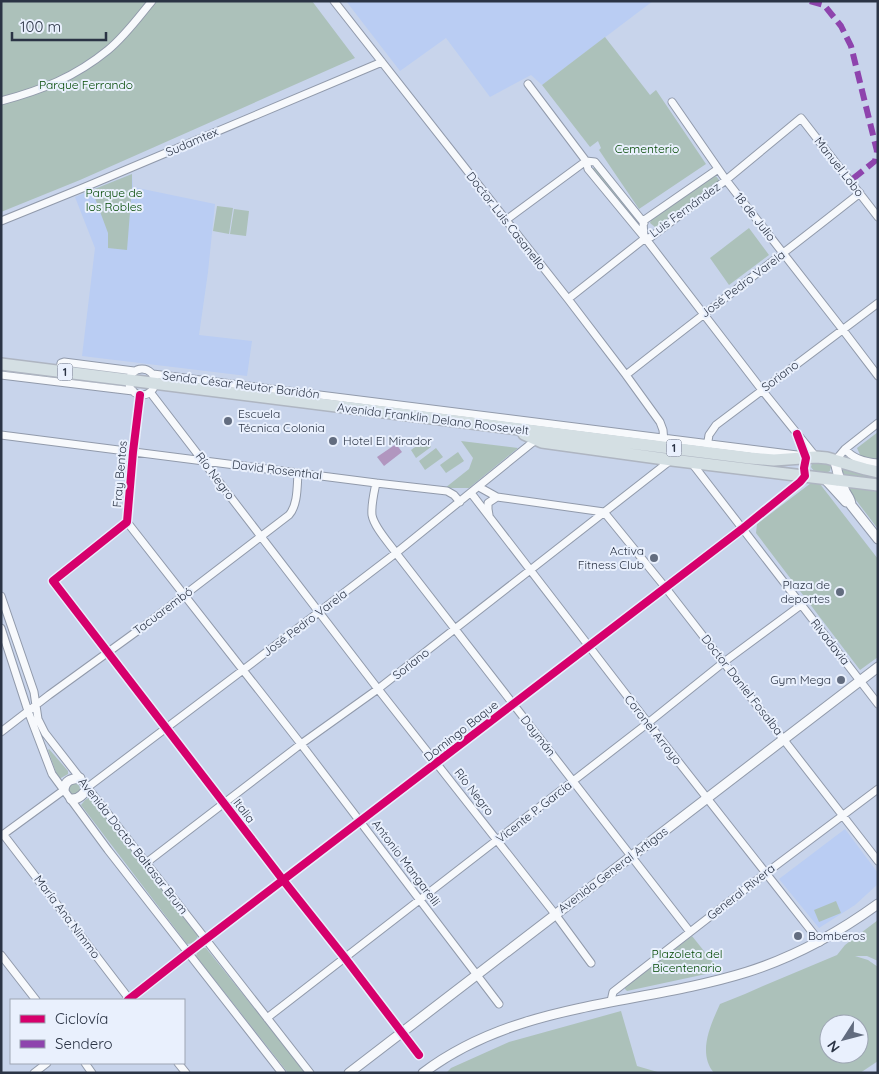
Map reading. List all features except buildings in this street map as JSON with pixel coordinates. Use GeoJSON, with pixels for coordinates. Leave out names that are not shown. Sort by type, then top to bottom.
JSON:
{"type":"FeatureCollection","features":[{"type":"Feature","properties":{"kind":"main road","name":"Avenida Franklin Delano Roosevelt"},"geometry":{"type":"LineString","coordinates":[[1,364],[14,371],[29,373],[60,367],[84,375],[132,381],[221,387],[542,434],[774,460],[809,457],[827,458],[835,461]]}},
{"type":"Feature","properties":{"kind":"main road","name":"Avenida Franklin Delano Roosevelt"},"geometry":{"type":"LineString","coordinates":[[662,447],[672,460],[691,462],[706,453],[825,479]]}},
{"type":"Feature","properties":{"kind":"main road","name":"1"},"geometry":{"type":"LineString","coordinates":[[835,461],[878,472]]}},
{"type":"Feature","properties":{"kind":"main road","name":"1"},"geometry":{"type":"LineString","coordinates":[[825,479],[878,485]]}},
{"type":"Feature","properties":{"kind":"street"},"geometry":{"type":"LineString","coordinates":[[1,101],[53,84],[72,75],[109,49],[128,31],[152,1]]}},
{"type":"Feature","properties":{"kind":"street","name":"Doctor Luis Casanello"},"geometry":{"type":"LineString","coordinates":[[334,1],[626,375],[660,422],[664,430],[662,447]]}},
{"type":"Feature","properties":{"kind":"street","name":"Sudamtex"},"geometry":{"type":"LineString","coordinates":[[1,220],[85,187],[382,62]]}},
{"type":"Feature","properties":{"kind":"street"},"geometry":{"type":"LineString","coordinates":[[528,84],[586,161],[588,169],[648,240],[797,434],[809,457]]}},
{"type":"Feature","properties":{"kind":"street","name":"18 de Julio"},"geometry":{"type":"LineString","coordinates":[[672,102],[726,180],[878,376]]}},
{"type":"Feature","properties":{"kind":"street","name":"Luis Fernández"},"geometry":{"type":"LineString","coordinates":[[568,299],[726,180],[800,118]]}},
{"type":"Feature","properties":{"kind":"street","name":"Manuel Lobo"},"geometry":{"type":"LineString","coordinates":[[800,118],[878,216]]}},
{"type":"Feature","properties":{"kind":"street"},"geometry":{"type":"LineString","coordinates":[[506,220],[586,161],[595,162],[642,221],[648,240]]}},
{"type":"Feature","properties":{"kind":"street"},"geometry":{"type":"LineString","coordinates":[[642,221],[718,169]]}},
{"type":"Feature","properties":{"kind":"street","name":"José Pedro Varela"},"geometry":{"type":"LineString","coordinates":[[626,375],[860,193]]}},
{"type":"Feature","properties":{"kind":"street","name":"Soriano"},"geometry":{"type":"LineString","coordinates":[[706,453],[709,435],[713,429],[878,303]]}},
{"type":"Feature","properties":{"kind":"street","name":"Avenida Franklin Delano Roosevelt"},"geometry":{"type":"LineString","coordinates":[[1,375],[14,371]]}},
{"type":"Feature","properties":{"kind":"street","name":"Avenida Franklin Delano Roosevelt"},"geometry":{"type":"LineString","coordinates":[[29,373],[84,375]]}},
{"type":"Feature","properties":{"kind":"street"},"geometry":{"type":"LineString","coordinates":[[132,381],[140,395],[146,394],[153,383]]}},
{"type":"Feature","properties":{"kind":"street","name":"Río Negro"},"geometry":{"type":"LineString","coordinates":[[153,383],[204,461],[591,963]]}},
{"type":"Feature","properties":{"kind":"street","name":"Senda César Reutor Baridón"},"geometry":{"type":"LineString","coordinates":[[257,392],[542,434],[662,447]]}},
{"type":"Feature","properties":{"kind":"street","name":"Fray Bentos"},"geometry":{"type":"LineString","coordinates":[[52,580],[127,522],[140,395]]}},
{"type":"Feature","properties":{"kind":"street"},"geometry":{"type":"LineString","coordinates":[[851,505],[851,500],[844,491],[840,480],[835,461],[844,449],[878,423]]}},
{"type":"Feature","properties":{"kind":"street","name":"José Pedro Varela"},"geometry":{"type":"LineString","coordinates":[[71,799],[78,798],[88,787],[320,612],[472,493],[542,434]]}},
{"type":"Feature","properties":{"kind":"street"},"geometry":{"type":"LineString","coordinates":[[797,434],[809,457]]}},
{"type":"Feature","properties":{"kind":"street","name":"David Rosenthal"},"geometry":{"type":"LineString","coordinates":[[1,435],[448,491],[460,502]]}},
{"type":"Feature","properties":{"kind":"street"},"geometry":{"type":"LineString","coordinates":[[844,449],[854,457],[878,463]]}},
{"type":"Feature","properties":{"kind":"street"},"geometry":{"type":"LineString","coordinates":[[805,476],[804,468],[809,457]]}},
{"type":"Feature","properties":{"kind":"street","name":"Soriano"},"geometry":{"type":"LineString","coordinates":[[146,863],[301,744],[378,689],[672,460]]}},
{"type":"Feature","properties":{"kind":"street","name":"Rivadavia"},"geometry":{"type":"LineString","coordinates":[[691,462],[878,704]]}},
{"type":"Feature","properties":{"kind":"street","name":"Tacuarembó"},"geometry":{"type":"LineString","coordinates":[[1,732],[292,512],[295,503],[298,473]]}},
{"type":"Feature","properties":{"kind":"street","name":"Domingo Baque"},"geometry":{"type":"LineString","coordinates":[[130,999],[742,529],[805,476]]}},
{"type":"Feature","properties":{"kind":"street"},"geometry":{"type":"LineString","coordinates":[[825,479],[851,505],[878,539]]}},
{"type":"Feature","properties":{"kind":"street","name":"Daymán"},"geometry":{"type":"LineString","coordinates":[[376,483],[372,512],[373,519],[378,528],[690,932]]}},
{"type":"Feature","properties":{"kind":"street"},"geometry":{"type":"LineString","coordinates":[[479,487],[497,496],[604,512]]}},
{"type":"Feature","properties":{"kind":"street","name":"Coronel Arroyo"},"geometry":{"type":"LineString","coordinates":[[472,493],[588,646],[820,942]]}},
{"type":"Feature","properties":{"kind":"street"},"geometry":{"type":"LineString","coordinates":[[489,515],[488,503],[497,496]]}},
{"type":"Feature","properties":{"kind":"street","name":"Doctor Daniel Fosalba"},"geometry":{"type":"LineString","coordinates":[[604,512],[724,662],[878,861]]}},
{"type":"Feature","properties":{"kind":"street","name":"Antonio Mangarelli"},"geometry":{"type":"LineString","coordinates":[[127,522],[301,744],[499,1004]]}},
{"type":"Feature","properties":{"kind":"street","name":"Italia"},"geometry":{"type":"LineString","coordinates":[[52,580],[419,1055]]}},
{"type":"Feature","properties":{"kind":"street","name":"Avenida Doctor Baltasar Brum"},"geometry":{"type":"LineString","coordinates":[[1,596],[34,692],[38,720],[45,733],[310,1073]]}},
{"type":"Feature","properties":{"kind":"street","name":"Vicente P. García"},"geometry":{"type":"LineString","coordinates":[[267,1018],[498,840],[724,662],[801,605]]}},
{"type":"Feature","properties":{"kind":"street","name":"Avenida Doctor Baltasar Brum"},"geometry":{"type":"LineString","coordinates":[[1,628],[28,711],[52,774],[108,850],[282,1073]]}},
{"type":"Feature","properties":{"kind":"street","name":"Avenida General Artigas"},"geometry":{"type":"LineString","coordinates":[[349,1073],[878,667]]}},
{"type":"Feature","properties":{"kind":"street"},"geometry":{"type":"LineString","coordinates":[[2,835],[64,790],[69,780],[80,778]]}},
{"type":"Feature","properties":{"kind":"street","name":"General Rivera"},"geometry":{"type":"LineString","coordinates":[[611,1001],[613,992],[878,788]]}},
{"type":"Feature","properties":{"kind":"street","name":"María Ana Nimmo"},"geometry":{"type":"LineString","coordinates":[[2,835],[128,999]]}},
{"type":"Feature","properties":{"kind":"street"},"geometry":{"type":"LineString","coordinates":[[423,1073],[463,1048],[506,1028],[557,1013],[731,977],[783,959],[820,942],[878,904]]}},
{"type":"Feature","properties":{"kind":"street"},"geometry":{"type":"LineString","coordinates":[[1,955],[35,999]]}},
{"type":"Feature","properties":{"kind":"street"},"geometry":{"type":"LineString","coordinates":[[34,1073],[46,1064]]}},
{"type":"Feature","properties":{"kind":"shaded area"},"geometry":{"type":"Polygon","coordinates":[[[346,1],[653,1],[542,85],[531,75],[490,97],[446,38],[400,71],[346,1]]]}},
{"type":"Feature","properties":{"kind":"shaded area"},"geometry":{"type":"Polygon","coordinates":[[[132,174],[133,187],[215,204],[199,335],[252,341],[247,376],[82,356],[95,248],[75,197],[132,174]]]}},
{"type":"Feature","properties":{"kind":"shaded area"},"geometry":{"type":"Polygon","coordinates":[[[396,444],[402,452],[384,466],[377,457],[396,444]]]}},
{"type":"Feature","properties":{"kind":"shaded area"},"geometry":{"type":"Polygon","coordinates":[[[845,829],[878,873],[878,884],[855,905],[819,928],[779,879],[845,829]]]}},
{"type":"Feature","properties":{"kind":"green space","name":"Parque Ferrando"},"geometry":{"type":"Polygon","coordinates":[[[1,1],[312,1],[355,58],[80,180],[1,212],[1,1]]]}},
{"type":"Feature","properties":{"kind":"green space","name":"Cementerio"},"geometry":{"type":"Polygon","coordinates":[[[605,37],[650,95],[656,90],[706,164],[639,209],[599,150],[601,148],[598,141],[590,147],[542,85],[605,37]]]}},
{"type":"Feature","properties":{"kind":"green space"},"geometry":{"type":"Polygon","coordinates":[[[592,168],[595,168],[636,221],[635,221],[592,168]]]}},
{"type":"Feature","properties":{"kind":"green space","name":"Parque de los Robles"},"geometry":{"type":"Polygon","coordinates":[[[132,174],[127,250],[108,248],[108,233],[92,190],[132,174]]]}},
{"type":"Feature","properties":{"kind":"green space"},"geometry":{"type":"Polygon","coordinates":[[[716,176],[719,180],[717,183],[658,226],[655,227],[650,223],[652,217],[716,176]]]}},
{"type":"Feature","properties":{"kind":"green space"},"geometry":{"type":"Polygon","coordinates":[[[217,206],[233,208],[229,234],[213,231],[217,206]]]}},
{"type":"Feature","properties":{"kind":"green space"},"geometry":{"type":"Polygon","coordinates":[[[234,209],[249,211],[246,236],[230,234],[234,209]]]}},
{"type":"Feature","properties":{"kind":"green space"},"geometry":{"type":"Polygon","coordinates":[[[749,228],[769,255],[729,285],[710,258],[749,228]]]}},
{"type":"Feature","properties":{"kind":"green space"},"geometry":{"type":"Polygon","coordinates":[[[878,432],[878,461],[861,457],[857,448],[878,432]]]}},
{"type":"Feature","properties":{"kind":"green space"},"geometry":{"type":"Polygon","coordinates":[[[426,439],[431,447],[416,458],[411,450],[426,439]]]}},
{"type":"Feature","properties":{"kind":"green space"},"geometry":{"type":"Polygon","coordinates":[[[461,441],[518,448],[469,488],[445,488],[469,469],[473,458],[461,441]]]}},
{"type":"Feature","properties":{"kind":"green space"},"geometry":{"type":"Polygon","coordinates":[[[436,448],[443,457],[425,470],[419,461],[436,448]]]}},
{"type":"Feature","properties":{"kind":"green space"},"geometry":{"type":"Polygon","coordinates":[[[458,452],[464,461],[446,473],[440,465],[458,452]]]}},
{"type":"Feature","properties":{"kind":"green space"},"geometry":{"type":"Polygon","coordinates":[[[814,462],[829,463],[830,471],[822,473],[815,471],[811,467],[814,462]]]}},
{"type":"Feature","properties":{"kind":"green space"},"geometry":{"type":"Polygon","coordinates":[[[842,467],[878,477],[878,482],[845,477],[842,467]]]}},
{"type":"Feature","properties":{"kind":"green space","name":"Plaza de deportes"},"geometry":{"type":"Polygon","coordinates":[[[811,483],[820,484],[878,559],[878,657],[860,670],[756,533],[757,524],[811,483]]]}},
{"type":"Feature","properties":{"kind":"green space"},"geometry":{"type":"Polygon","coordinates":[[[852,487],[878,490],[878,529],[849,491],[852,487]]]}},
{"type":"Feature","properties":{"kind":"green space"},"geometry":{"type":"Polygon","coordinates":[[[49,749],[68,771],[68,774],[58,778],[49,749]]]}},
{"type":"Feature","properties":{"kind":"green space"},"geometry":{"type":"Polygon","coordinates":[[[74,783],[80,789],[74,795],[68,789],[74,783]]]}},
{"type":"Feature","properties":{"kind":"green space"},"geometry":{"type":"Polygon","coordinates":[[[90,797],[198,936],[194,942],[187,944],[81,805],[90,797]]]}},
{"type":"Feature","properties":{"kind":"green space"},"geometry":{"type":"Polygon","coordinates":[[[836,901],[841,913],[819,922],[814,910],[836,901]]]}},
{"type":"Feature","properties":{"kind":"green space"},"geometry":{"type":"Polygon","coordinates":[[[878,920],[878,961],[867,956],[855,956],[868,960],[878,967],[878,1061],[860,1073],[714,1073],[706,1057],[706,1048],[707,1038],[720,1004],[837,955],[845,945],[878,920]]]}},
{"type":"Feature","properties":{"kind":"green space","name":"Plazoleta del Bicentenario"},"geometry":{"type":"Polygon","coordinates":[[[692,936],[720,971],[627,991],[625,989],[625,987],[692,936]]]}},
{"type":"Feature","properties":{"kind":"green space"},"geometry":{"type":"Polygon","coordinates":[[[203,948],[206,948],[306,1073],[288,1073],[196,956],[203,948]]]}},
{"type":"Feature","properties":{"kind":"green space"},"geometry":{"type":"Polygon","coordinates":[[[621,1011],[637,1066],[661,1073],[446,1073],[451,1068],[509,1042],[621,1011]]]}},
{"type":"Feature","properties":{"kind":"marked path"},"geometry":{"type":"LineString","coordinates":[[810,1],[824,5],[841,26],[851,46],[877,151],[875,161],[850,181]]}},
{"type":"Feature","properties":{"kind":"cycle path"},"geometry":{"type":"LineString","coordinates":[[140,395],[127,522],[53,581],[419,1055]]}},
{"type":"Feature","properties":{"kind":"cycle path"},"geometry":{"type":"LineString","coordinates":[[129,999],[742,529],[800,482],[805,476],[806,458],[797,434]]}},
{"type":"Feature","properties":{"kind":"place","name":"Escuela Técnica Colonia"},"geometry":{"type":"Point","coordinates":[228,421]}},
{"type":"Feature","properties":{"kind":"place","name":"Hotel El Mirador"},"geometry":{"type":"Point","coordinates":[333,441]}},
{"type":"Feature","properties":{"kind":"place","name":"Activa Fitness Club"},"geometry":{"type":"Point","coordinates":[654,558]}},
{"type":"Feature","properties":{"kind":"place","name":"Plaza de deportes"},"geometry":{"type":"Point","coordinates":[840,592]}},
{"type":"Feature","properties":{"kind":"place","name":"Gym Mega"},"geometry":{"type":"Point","coordinates":[841,680]}},
{"type":"Feature","properties":{"kind":"place","name":"Bomberos"},"geometry":{"type":"Point","coordinates":[798,936]}}]}
